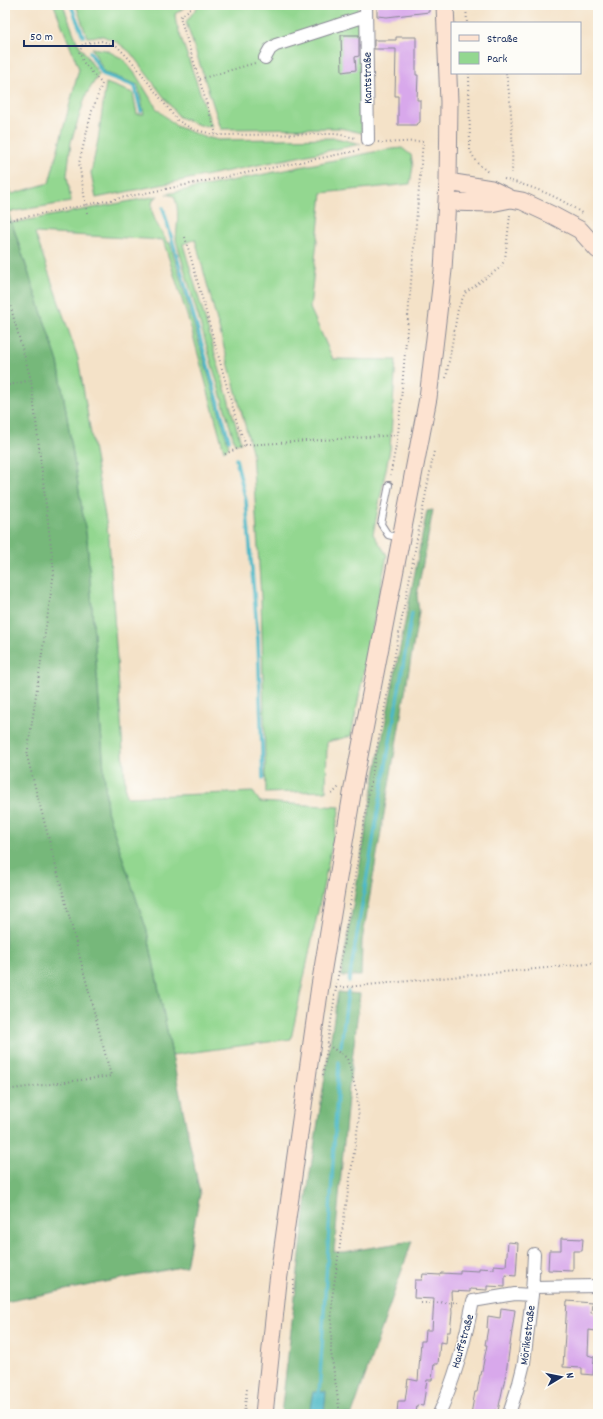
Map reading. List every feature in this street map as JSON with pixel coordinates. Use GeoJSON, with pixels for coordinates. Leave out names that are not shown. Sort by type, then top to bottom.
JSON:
{"type":"FeatureCollection","features":[{"type":"Feature","properties":{"kind":"main road"},"geometry":{"type":"LineString","coordinates":[[264,1414],[278,1282],[320,986],[354,782],[428,398],[443,270],[448,182],[449,102],[445,5]]}},
{"type":"Feature","properties":{"kind":"main road"},"geometry":{"type":"LineString","coordinates":[[448,182],[490,189],[510,207]]}},
{"type":"Feature","properties":{"kind":"main road"},"geometry":{"type":"LineString","coordinates":[[447,202],[491,203],[510,207],[522,201],[580,230],[598,250]]}},
{"type":"Feature","properties":{"kind":"street","name":"Kantstraße"},"geometry":{"type":"LineString","coordinates":[[265,58],[270,49],[276,45],[366,10],[368,140]]}},
{"type":"Feature","properties":{"kind":"street","name":"Mörikestraße"},"geometry":{"type":"LineString","coordinates":[[509,1414],[524,1363],[532,1291],[534,1254]]}},
{"type":"Feature","properties":{"kind":"street","name":"Hauffstraße"},"geometry":{"type":"LineString","coordinates":[[438,1414],[452,1376],[473,1301],[532,1291],[598,1286]]}},
{"type":"Feature","properties":{"kind":"lane"},"geometry":{"type":"LineString","coordinates":[[389,484],[381,524],[388,535],[401,539]]}},
{"type":"Feature","properties":{"kind":"path"},"geometry":{"type":"LineString","coordinates":[[187,5],[190,9],[180,17],[216,135]]}},
{"type":"Feature","properties":{"kind":"path"},"geometry":{"type":"LineString","coordinates":[[466,5],[467,22]]}},
{"type":"Feature","properties":{"kind":"path"},"geometry":{"type":"LineString","coordinates":[[87,213],[79,163],[92,111],[102,84],[84,63],[80,52],[83,44],[102,41],[117,46],[135,65],[177,120],[192,129],[216,135],[336,134],[382,144],[423,141],[398,435],[389,484]]}},
{"type":"Feature","properties":{"kind":"path"},"geometry":{"type":"LineString","coordinates":[[200,79],[256,63],[265,58]]}},
{"type":"Feature","properties":{"kind":"path"},"geometry":{"type":"LineString","coordinates":[[469,74],[470,150],[476,162],[490,175]]}},
{"type":"Feature","properties":{"kind":"path"},"geometry":{"type":"LineString","coordinates":[[506,74],[510,93],[513,139],[512,173]]}},
{"type":"Feature","properties":{"kind":"path"},"geometry":{"type":"LineString","coordinates":[[5,221],[363,150],[368,140]]}},
{"type":"Feature","properties":{"kind":"path"},"geometry":{"type":"LineString","coordinates":[[498,177],[550,194],[569,204],[585,216]]}},
{"type":"Feature","properties":{"kind":"path"},"geometry":{"type":"LineString","coordinates":[[446,380],[458,309],[465,293],[501,267],[505,259],[510,207]]}},
{"type":"Feature","properties":{"kind":"path"},"geometry":{"type":"LineString","coordinates":[[185,237],[238,426],[246,445]]}},
{"type":"Feature","properties":{"kind":"path"},"geometry":{"type":"LineString","coordinates":[[5,287],[31,380],[54,572],[27,756],[111,1076],[5,1090]]}},
{"type":"Feature","properties":{"kind":"path"},"geometry":{"type":"LineString","coordinates":[[5,386],[31,380]]}},
{"type":"Feature","properties":{"kind":"path"},"geometry":{"type":"LineString","coordinates":[[224,454],[246,445],[398,435]]}},
{"type":"Feature","properties":{"kind":"path"},"geometry":{"type":"LineString","coordinates":[[323,1075],[336,988],[372,777],[434,450]]}},
{"type":"Feature","properties":{"kind":"path"},"geometry":{"type":"LineString","coordinates":[[597,531],[598,535]]}},
{"type":"Feature","properties":{"kind":"path"},"geometry":{"type":"LineString","coordinates":[[337,988],[598,963]]}},
{"type":"Feature","properties":{"kind":"path"},"geometry":{"type":"LineString","coordinates":[[328,1045],[347,1058],[357,1094],[359,1119],[332,1298],[331,1352],[340,1414]]}},
{"type":"Feature","properties":{"kind":"path"},"geometry":{"type":"LineString","coordinates":[[292,1298],[295,1275]]}},
{"type":"Feature","properties":{"kind":"path"},"geometry":{"type":"LineString","coordinates":[[421,1303],[473,1301]]}},
{"type":"Feature","properties":{"kind":"path"},"geometry":{"type":"LineString","coordinates":[[244,1414],[247,1389]]}},
{"type":"Feature","properties":{"kind":"green space"},"geometry":{"type":"Polygon","coordinates":[[[54,5],[63,5],[77,42],[99,74],[86,95],[71,142],[67,175],[71,202],[9,212],[5,203],[5,181],[12,194],[49,183],[79,69],[54,5]]]}},
{"type":"Feature","properties":{"kind":"green space"},"geometry":{"type":"Polygon","coordinates":[[[76,5],[183,5],[185,7],[175,14],[176,23],[212,127],[199,125],[179,117],[130,52],[117,42],[103,36],[87,37],[76,5]]]}},
{"type":"Feature","properties":{"kind":"green space"},"geometry":{"type":"Polygon","coordinates":[[[358,5],[362,133],[340,128],[221,129],[186,22],[198,6],[358,5]]]}},
{"type":"Feature","properties":{"kind":"green space"},"geometry":{"type":"Polygon","coordinates":[[[92,48],[106,50],[123,59],[136,75],[157,109],[176,126],[201,136],[219,140],[336,138],[361,144],[96,198],[91,173],[98,140],[106,83],[133,93],[137,114],[144,114],[138,85],[104,72],[92,48]]]}},
{"type":"Feature","properties":{"kind":"green space"},"geometry":{"type":"Polygon","coordinates":[[[402,148],[411,155],[413,166],[410,184],[322,193],[310,308],[333,359],[396,360],[390,449],[373,534],[387,555],[351,736],[327,742],[326,791],[266,793],[261,598],[252,451],[195,239],[183,244],[241,443],[235,444],[176,240],[178,217],[176,201],[174,196],[166,194],[384,150],[402,148]]]}},
{"type":"Feature","properties":{"kind":"green space"},"geometry":{"type":"Polygon","coordinates":[[[158,196],[153,200],[152,211],[167,242],[170,243],[229,447],[224,451],[191,328],[163,240],[35,233],[78,358],[109,539],[126,797],[253,792],[260,802],[340,807],[291,1039],[172,1055],[147,931],[107,811],[87,540],[58,362],[12,223],[158,196]]]}},
{"type":"Feature","properties":{"kind":"green space"},"geometry":{"type":"Polygon","coordinates":[[[5,203],[58,362],[87,540],[107,811],[147,931],[200,1194],[186,1266],[5,1302],[5,203]]]}},
{"type":"Feature","properties":{"kind":"green space"},"geometry":{"type":"Polygon","coordinates":[[[433,510],[417,595],[419,612],[362,941],[361,976],[341,976],[376,770],[427,511],[433,510]]]}},
{"type":"Feature","properties":{"kind":"green space"},"geometry":{"type":"Polygon","coordinates":[[[338,992],[360,994],[349,1086],[334,1252],[344,1252],[412,1241],[352,1414],[281,1414],[309,1180],[338,992]]]}},
{"type":"Feature","properties":{"kind":"water"},"geometry":{"type":"Polygon","coordinates":[[[313,1392],[326,1392],[324,1414],[309,1414],[313,1392]]]}},
{"type":"Feature","properties":{"kind":"building"},"geometry":{"type":"Polygon","coordinates":[[[377,5],[429,5],[429,12],[387,17],[377,16],[377,5]]]}},
{"type":"Feature","properties":{"kind":"building"},"geometry":{"type":"Polygon","coordinates":[[[341,35],[359,35],[359,56],[355,57],[356,70],[342,72],[341,35]]]}},
{"type":"Feature","properties":{"kind":"building"},"geometry":{"type":"Polygon","coordinates":[[[396,37],[416,37],[416,75],[418,75],[417,100],[420,100],[420,122],[416,125],[398,125],[398,96],[395,96],[396,49],[374,49],[374,40],[396,40],[396,37]]]}},
{"type":"Feature","properties":{"kind":"building"},"geometry":{"type":"Polygon","coordinates":[[[561,1238],[583,1239],[582,1251],[573,1251],[573,1271],[548,1270],[549,1250],[561,1250],[561,1238]]]}},
{"type":"Feature","properties":{"kind":"building"},"geometry":{"type":"Polygon","coordinates":[[[508,1242],[518,1243],[516,1276],[505,1275],[505,1287],[487,1286],[487,1290],[470,1289],[470,1292],[451,1291],[452,1313],[450,1332],[447,1332],[446,1343],[440,1342],[438,1364],[434,1364],[432,1380],[427,1380],[423,1406],[417,1405],[416,1414],[397,1414],[398,1401],[405,1401],[408,1379],[418,1381],[421,1341],[425,1341],[426,1330],[432,1330],[434,1299],[414,1298],[415,1280],[422,1280],[423,1274],[460,1274],[460,1270],[479,1271],[479,1268],[494,1269],[494,1265],[506,1266],[508,1242]]]}},
{"type":"Feature","properties":{"kind":"building"},"geometry":{"type":"Polygon","coordinates":[[[567,1301],[592,1303],[591,1313],[597,1314],[596,1331],[589,1330],[588,1355],[594,1357],[593,1375],[582,1374],[582,1368],[563,1367],[567,1301]]]}},
{"type":"Feature","properties":{"kind":"building"},"geometry":{"type":"Polygon","coordinates":[[[501,1308],[515,1310],[506,1373],[498,1411],[494,1410],[493,1414],[471,1414],[487,1345],[485,1345],[488,1328],[488,1316],[500,1318],[501,1308]]]}},
{"type":"Feature","properties":{"kind":"waterway"},"geometry":{"type":"LineString","coordinates":[[71,5],[83,36]]}},
{"type":"Feature","properties":{"kind":"waterway"},"geometry":{"type":"LineString","coordinates":[[90,52],[103,74],[135,86],[141,111]]}},
{"type":"Feature","properties":{"kind":"waterway"},"geometry":{"type":"LineString","coordinates":[[163,208],[229,440]]}},
{"type":"Feature","properties":{"kind":"waterway"},"geometry":{"type":"LineString","coordinates":[[236,459],[246,501],[258,640],[263,778]]}},
{"type":"Feature","properties":{"kind":"waterway"},"geometry":{"type":"LineString","coordinates":[[349,981],[412,613]]}},
{"type":"Feature","properties":{"kind":"waterway"},"geometry":{"type":"LineString","coordinates":[[341,1046],[348,991]]}},
{"type":"Feature","properties":{"kind":"waterway"},"geometry":{"type":"LineString","coordinates":[[319,1395],[339,1062]]}}]}
